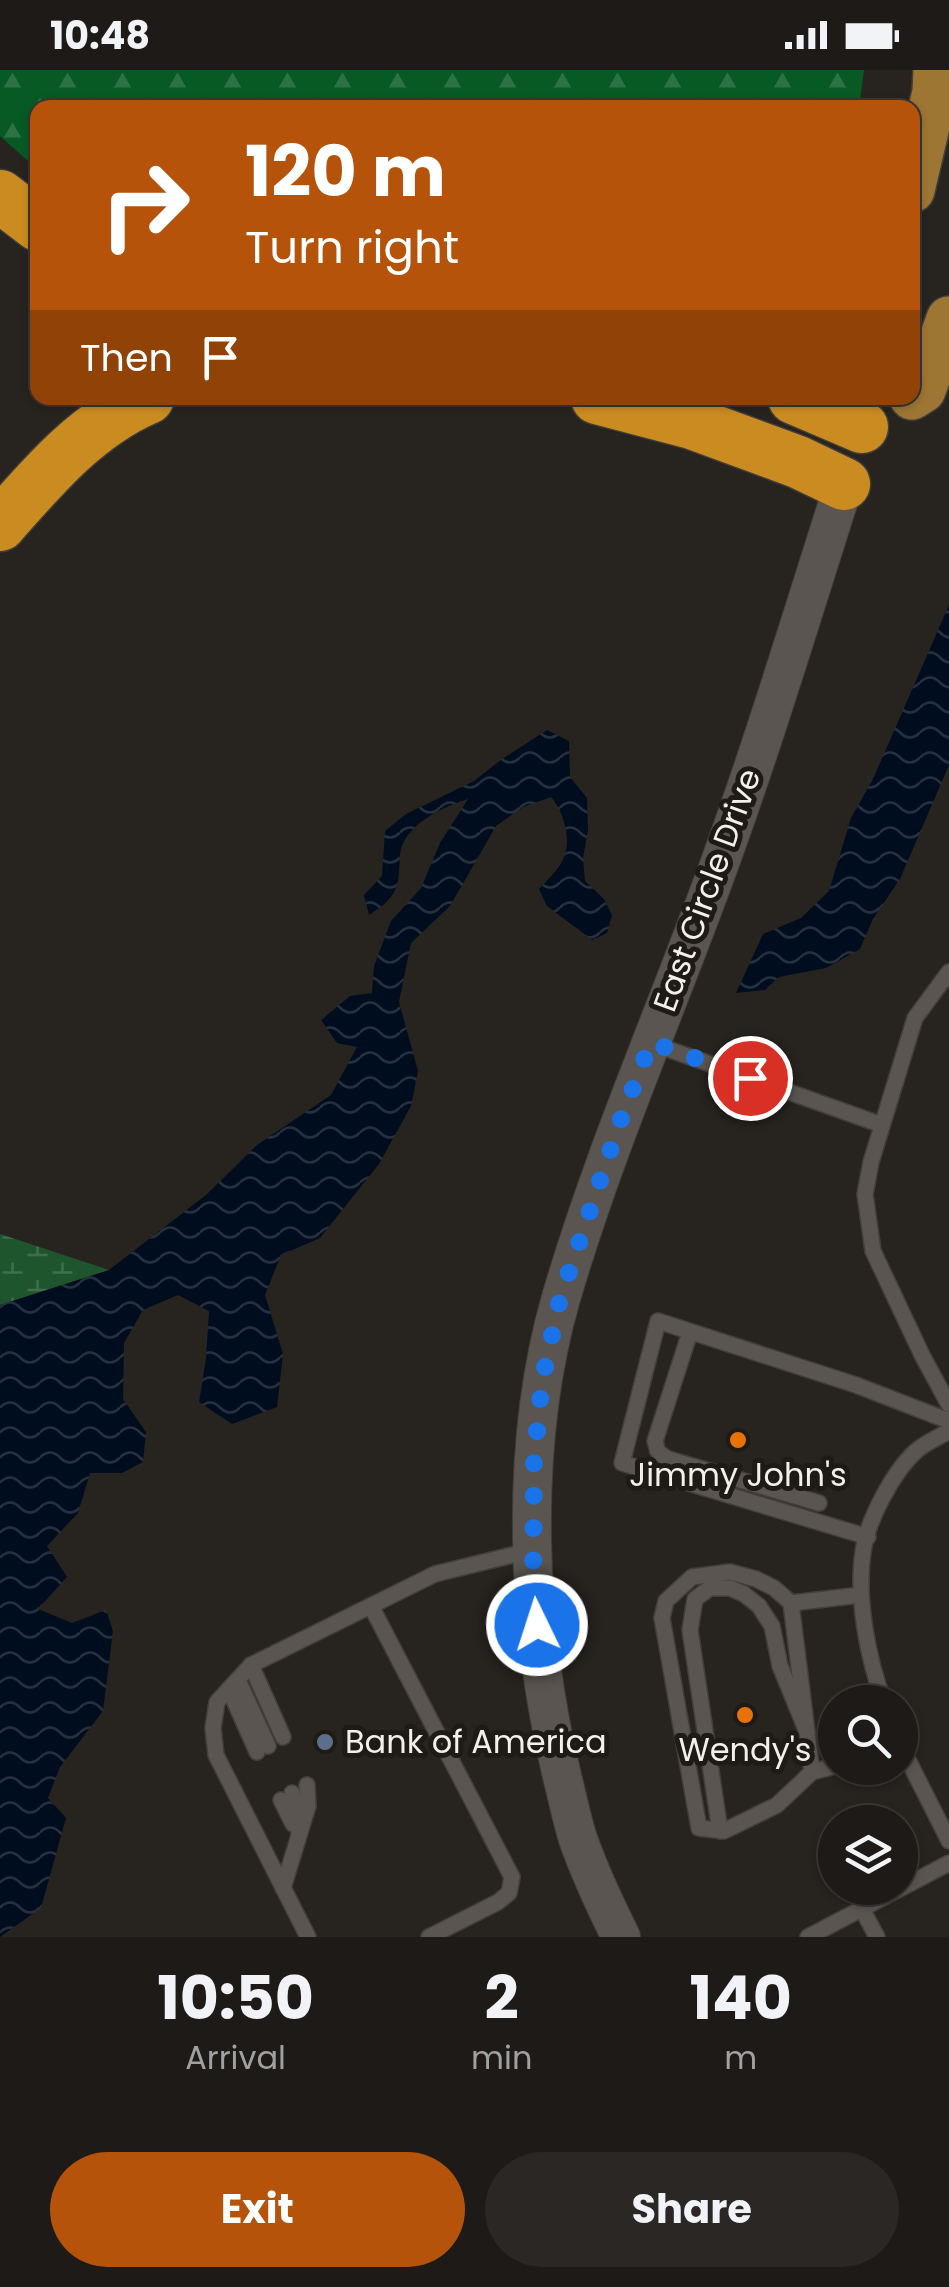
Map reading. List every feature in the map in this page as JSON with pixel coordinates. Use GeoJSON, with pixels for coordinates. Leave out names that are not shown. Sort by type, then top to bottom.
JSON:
{"type":"FeatureCollection","features":[{"type":"Feature","properties":{"kind":"highway"},"geometry":{"type":"LineString","coordinates":[[0,196],[30,219]]}},
{"type":"Feature","properties":{"kind":"highway"},"geometry":{"type":"LineString","coordinates":[[0,525],[80,439],[133,405]]}},
{"type":"Feature","properties":{"kind":"highway"},"geometry":{"type":"LineString","coordinates":[[624,405],[692,423],[798,462],[844,484]]}},
{"type":"Feature","properties":{"kind":"highway"},"geometry":{"type":"LineString","coordinates":[[828,405],[861,412]]}},
{"type":"Feature","properties":{"kind":"main road"},"geometry":{"type":"LineString","coordinates":[[920,156],[935,92],[936,70]]}},
{"type":"Feature","properties":{"kind":"main road"},"geometry":{"type":"LineString","coordinates":[[920,392],[949,319]]}},
{"type":"Feature","properties":{"kind":"main road","name":"East Circle Drive"},"geometry":{"type":"LineString","coordinates":[[844,484],[861,412]]}},
{"type":"Feature","properties":{"kind":"street","name":"East Circle Drive"},"geometry":{"type":"LineString","coordinates":[[617,1935],[577,1836],[544,1688],[533,1594],[534,1462],[542,1381],[560,1299],[621,1119],[718,866],[844,484]]}},
{"type":"Feature","properties":{"kind":"lane"},"geometry":{"type":"LineString","coordinates":[[949,972],[915,1018],[864,1194],[873,1252],[949,1404]]}},
{"type":"Feature","properties":{"kind":"lane"},"geometry":{"type":"LineString","coordinates":[[651,1042],[882,1125]]}},
{"type":"Feature","properties":{"kind":"lane"},"geometry":{"type":"LineString","coordinates":[[868,1537],[622,1463],[658,1321],[856,1385],[949,1421]]}},
{"type":"Feature","properties":{"kind":"lane"},"geometry":{"type":"LineString","coordinates":[[690,1332],[655,1441],[658,1452],[668,1459],[819,1503]]}},
{"type":"Feature","properties":{"kind":"lane"},"geometry":{"type":"LineString","coordinates":[[877,1685],[861,1596],[863,1548],[885,1490],[917,1449],[949,1431]]}},
{"type":"Feature","properties":{"kind":"lane"},"geometry":{"type":"LineString","coordinates":[[304,1930],[216,1755],[213,1728],[218,1702],[252,1665],[435,1574],[533,1550]]}},
{"type":"Feature","properties":{"kind":"lane"},"geometry":{"type":"LineString","coordinates":[[812,1772],[791,1603],[756,1578],[730,1572],[692,1577],[666,1600],[662,1618],[698,1828],[724,1831],[778,1805],[818,1770]]}},
{"type":"Feature","properties":{"kind":"lane"},"geometry":{"type":"LineString","coordinates":[[720,1831],[690,1630],[695,1599],[710,1588],[730,1588],[759,1606],[772,1626],[780,1666],[808,1732]]}},
{"type":"Feature","properties":{"kind":"lane"},"geometry":{"type":"LineString","coordinates":[[791,1603],[861,1596]]}},
{"type":"Feature","properties":{"kind":"lane"},"geometry":{"type":"LineString","coordinates":[[371,1606],[512,1878],[509,1893],[498,1902],[429,1937]]}},
{"type":"Feature","properties":{"kind":"lane"},"geometry":{"type":"LineString","coordinates":[[234,1685],[270,1745],[252,1665]]}},
{"type":"Feature","properties":{"kind":"lane"},"geometry":{"type":"LineString","coordinates":[[918,1781],[949,1841]]}},
{"type":"Feature","properties":{"kind":"lane"},"geometry":{"type":"LineString","coordinates":[[284,1888],[308,1806],[293,1793],[299,1836]]}},
{"type":"Feature","properties":{"kind":"lane"},"geometry":{"type":"LineString","coordinates":[[808,1937],[949,1863]]}},
{"type":"Feature","properties":{"kind":"lane"},"geometry":{"type":"LineString","coordinates":[[862,1909],[877,1937]]}},
{"type":"Feature","properties":{"kind":"green space"},"geometry":{"type":"Polygon","coordinates":[[[0,70],[864,70],[860,100],[30,100],[30,163],[0,136],[0,70]]]}},
{"type":"Feature","properties":{"kind":"green space"},"geometry":{"type":"Polygon","coordinates":[[[0,1234],[109,1270],[0,1305],[0,1234]]]}},
{"type":"Feature","properties":{"kind":"water"},"geometry":{"type":"Polygon","coordinates":[[[949,605],[949,765],[900,879],[873,919],[860,949],[826,968],[779,977],[765,990],[736,993],[763,934],[801,918],[829,891],[851,818],[873,779],[949,605]]]}},
{"type":"Feature","properties":{"kind":"water"},"geometry":{"type":"Polygon","coordinates":[[[547,730],[569,741],[570,777],[587,798],[585,881],[604,899],[612,915],[607,933],[592,940],[547,906],[539,889],[558,868],[567,846],[563,818],[551,797],[523,807],[496,826],[450,906],[411,943],[399,1002],[418,1071],[411,1106],[379,1164],[320,1238],[281,1255],[265,1295],[283,1354],[277,1407],[232,1424],[199,1402],[209,1311],[178,1295],[143,1310],[124,1343],[123,1399],[146,1432],[143,1462],[122,1473],[90,1473],[78,1513],[47,1546],[67,1577],[38,1609],[72,1623],[106,1610],[113,1631],[103,1711],[60,1767],[48,1798],[66,1818],[41,1908],[0,1937],[0,1305],[109,1270],[206,1195],[257,1145],[331,1095],[357,1047],[337,1043],[321,1020],[350,996],[372,993],[374,966],[391,921],[421,888],[440,843],[468,799],[439,811],[411,831],[401,849],[393,893],[369,915],[364,895],[382,876],[385,831],[406,814],[474,781],[547,730]]]}},
{"type":"Feature","properties":{"kind":"place","name":"Jimmy John's"},"geometry":{"type":"Point","coordinates":[738,1440]}},
{"type":"Feature","properties":{"kind":"place","name":"Wendy's"},"geometry":{"type":"Point","coordinates":[745,1715]}},
{"type":"Feature","properties":{"kind":"place","name":"Bank of America"},"geometry":{"type":"Point","coordinates":[325,1742]}},
{"type":"Feature","properties":{"kind":"route"},"geometry":{"type":"LineString","coordinates":[[537,1625],[533,1594],[534,1462],[542,1381],[560,1299],[621,1119],[651,1042],[750,1078]]}}]}
